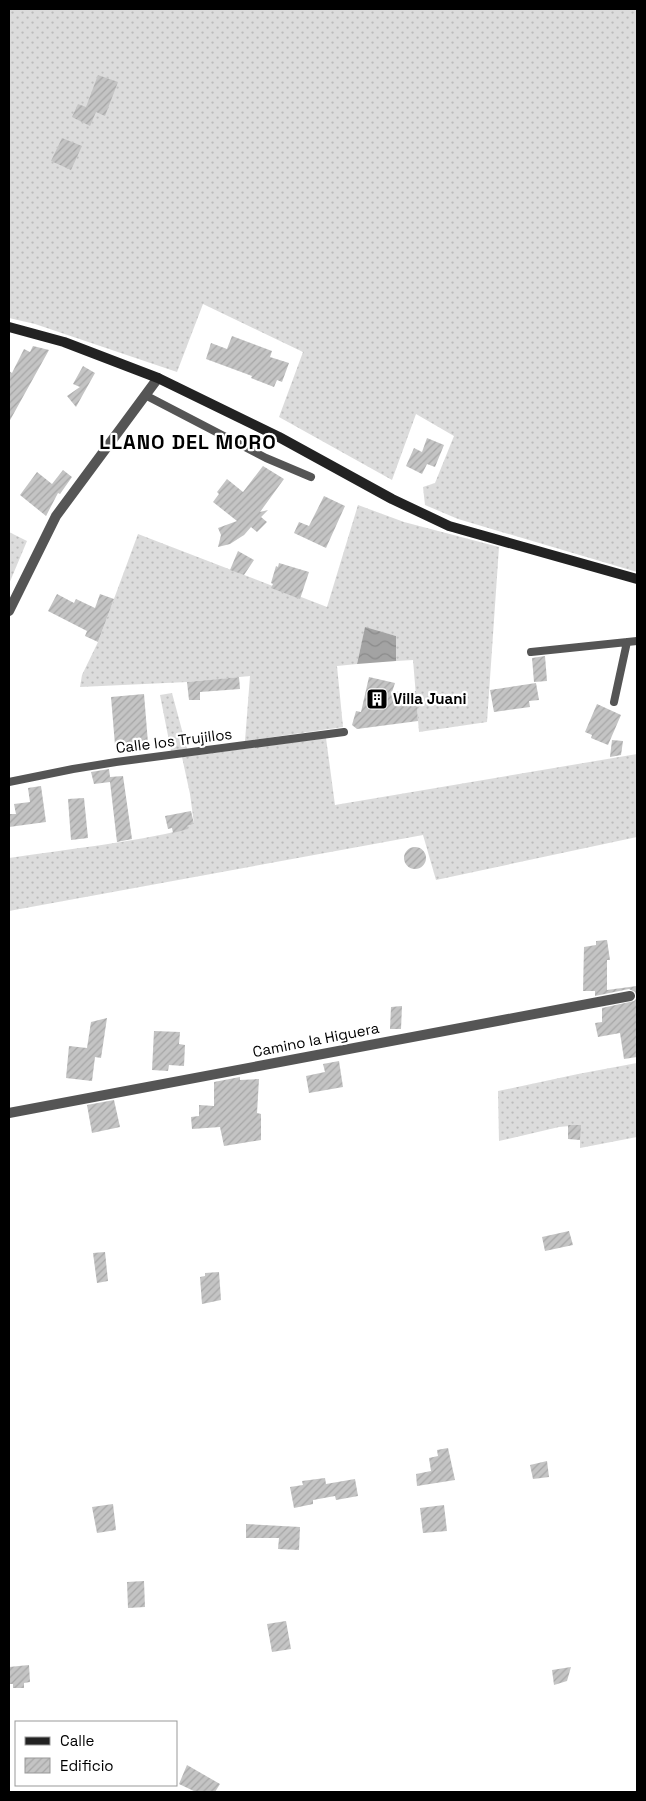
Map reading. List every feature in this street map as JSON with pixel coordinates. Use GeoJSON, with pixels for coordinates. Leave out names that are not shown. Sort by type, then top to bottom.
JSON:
{"type":"FeatureCollection","features":[{"type":"Feature","properties":{"kind":"main road"},"geometry":{"type":"LineString","coordinates":[[9,327],[64,342],[158,378],[279,437],[392,499],[449,526],[637,579]]}},
{"type":"Feature","properties":{"kind":"street"},"geometry":{"type":"LineString","coordinates":[[9,611],[56,516],[158,378]]}},
{"type":"Feature","properties":{"kind":"street","name":"Camino la Higuera"},"geometry":{"type":"LineString","coordinates":[[9,1113],[630,996]]}},
{"type":"Feature","properties":{"kind":"lane"},"geometry":{"type":"LineString","coordinates":[[145,395],[266,458],[311,477]]}},
{"type":"Feature","properties":{"kind":"lane"},"geometry":{"type":"LineString","coordinates":[[531,652],[637,641]]}},
{"type":"Feature","properties":{"kind":"lane"},"geometry":{"type":"LineString","coordinates":[[614,702],[627,642]]}},
{"type":"Feature","properties":{"kind":"lane","name":"Calle los Trujillos"},"geometry":{"type":"LineString","coordinates":[[9,782],[116,762],[344,732]]}},
{"type":"Feature","properties":{"kind":"shaded area"},"geometry":{"type":"Polygon","coordinates":[[[9,9],[637,9],[637,572],[458,519],[425,505],[423,487],[435,483],[454,436],[416,414],[392,480],[279,417],[303,352],[203,304],[177,372],[35,324],[9,318],[9,9]]]}},
{"type":"Feature","properties":{"kind":"shaded area"},"geometry":{"type":"Polygon","coordinates":[[[358,505],[404,522],[499,547],[487,722],[419,732],[413,660],[396,661],[396,636],[365,628],[357,664],[337,666],[343,727],[245,741],[250,676],[187,682],[80,687],[82,675],[98,642],[138,534],[327,607],[358,505]]]}},
{"type":"Feature","properties":{"kind":"shaded area"},"geometry":{"type":"Polygon","coordinates":[[[9,532],[27,541],[9,584],[9,532]]]}},
{"type":"Feature","properties":{"kind":"shaded area"},"geometry":{"type":"Polygon","coordinates":[[[172,693],[187,749],[171,751],[160,695],[172,693]]]}},
{"type":"Feature","properties":{"kind":"shaded area"},"geometry":{"type":"Polygon","coordinates":[[[326,738],[335,805],[637,754],[637,837],[436,880],[423,835],[9,911],[9,858],[143,838],[187,829],[187,826],[194,824],[182,757],[326,738]]]}},
{"type":"Feature","properties":{"kind":"shaded area"},"geometry":{"type":"Polygon","coordinates":[[[637,1063],[637,1137],[580,1148],[580,1125],[559,1127],[499,1141],[498,1091],[637,1063]]]}},
{"type":"Feature","properties":{"kind":"water"},"geometry":{"type":"Polygon","coordinates":[[[365,627],[396,636],[396,661],[357,664],[365,627]]]}},
{"type":"Feature","properties":{"kind":"building"},"geometry":{"type":"Polygon","coordinates":[[[98,75],[118,82],[105,116],[96,112],[90,126],[72,117],[78,104],[86,107],[98,75]]]}},
{"type":"Feature","properties":{"kind":"building"},"geometry":{"type":"Polygon","coordinates":[[[62,138],[82,146],[71,170],[51,161],[62,138]]]}},
{"type":"Feature","properties":{"kind":"building"},"geometry":{"type":"Polygon","coordinates":[[[232,336],[272,351],[270,357],[289,363],[282,382],[277,380],[274,387],[251,378],[252,376],[206,359],[211,343],[227,349],[232,336]]]}},
{"type":"Feature","properties":{"kind":"building"},"geometry":{"type":"Polygon","coordinates":[[[33,346],[49,350],[9,422],[9,371],[12,373],[24,349],[30,352],[33,346]]]}},
{"type":"Feature","properties":{"kind":"building"},"geometry":{"type":"Polygon","coordinates":[[[83,366],[95,373],[76,407],[67,396],[80,387],[73,384],[83,366]]]}},
{"type":"Feature","properties":{"kind":"building"},"geometry":{"type":"Polygon","coordinates":[[[427,438],[444,445],[435,467],[427,464],[422,474],[406,466],[414,448],[422,452],[427,438]]]}},
{"type":"Feature","properties":{"kind":"building"},"geometry":{"type":"Polygon","coordinates":[[[263,466],[284,479],[260,512],[268,510],[261,517],[267,522],[257,532],[251,527],[244,535],[230,544],[218,547],[221,535],[218,528],[237,521],[213,502],[219,494],[217,492],[227,479],[243,492],[263,466]]]}},
{"type":"Feature","properties":{"kind":"building"},"geometry":{"type":"Polygon","coordinates":[[[63,470],[72,477],[60,494],[58,493],[46,516],[20,495],[37,472],[52,484],[63,470]]]}},
{"type":"Feature","properties":{"kind":"building"},"geometry":{"type":"Polygon","coordinates":[[[324,496],[345,506],[326,548],[294,533],[299,522],[309,526],[324,496]]]}},
{"type":"Feature","properties":{"kind":"building"},"geometry":{"type":"Polygon","coordinates":[[[238,551],[254,560],[244,575],[230,570],[238,551]]]}},
{"type":"Feature","properties":{"kind":"building"},"geometry":{"type":"Polygon","coordinates":[[[279,563],[309,572],[300,599],[271,588],[276,566],[278,567],[279,563]]]}},
{"type":"Feature","properties":{"kind":"building"},"geometry":{"type":"Polygon","coordinates":[[[57,594],[74,603],[76,599],[95,608],[100,594],[114,599],[98,642],[85,636],[87,631],[48,611],[57,594]]]}},
{"type":"Feature","properties":{"kind":"building"},"geometry":{"type":"Polygon","coordinates":[[[545,656],[547,681],[534,682],[532,658],[545,656]]]}},
{"type":"Feature","properties":{"kind":"building"},"geometry":{"type":"Polygon","coordinates":[[[239,677],[240,689],[200,692],[200,700],[189,700],[187,682],[239,677]]]}},
{"type":"Feature","properties":{"kind":"building","name":"Villa Juani"},"geometry":{"type":"Polygon","coordinates":[[[369,677],[395,683],[392,692],[416,691],[418,721],[357,729],[352,725],[356,711],[361,712],[369,677]]]}},
{"type":"Feature","properties":{"kind":"building"},"geometry":{"type":"Polygon","coordinates":[[[536,683],[539,700],[529,701],[530,707],[494,712],[490,690],[536,683]]]}},
{"type":"Feature","properties":{"kind":"building"},"geometry":{"type":"Polygon","coordinates":[[[144,694],[148,743],[115,745],[111,697],[144,694]]]}},
{"type":"Feature","properties":{"kind":"building"},"geometry":{"type":"Polygon","coordinates":[[[597,704],[621,715],[608,745],[591,738],[592,735],[585,732],[597,704]]]}},
{"type":"Feature","properties":{"kind":"building"},"geometry":{"type":"Polygon","coordinates":[[[612,740],[623,741],[621,755],[610,757],[612,740]]]}},
{"type":"Feature","properties":{"kind":"building"},"geometry":{"type":"Polygon","coordinates":[[[109,769],[110,777],[123,776],[132,839],[117,842],[110,782],[94,784],[91,772],[109,769]]]}},
{"type":"Feature","properties":{"kind":"building"},"geometry":{"type":"Polygon","coordinates":[[[41,786],[46,822],[9,827],[9,814],[16,814],[14,804],[30,802],[28,788],[41,786]]]}},
{"type":"Feature","properties":{"kind":"building"},"geometry":{"type":"Polygon","coordinates":[[[84,798],[88,838],[71,840],[68,799],[84,798]]]}},
{"type":"Feature","properties":{"kind":"building"},"geometry":{"type":"Polygon","coordinates":[[[191,811],[194,824],[187,826],[188,829],[173,833],[172,828],[168,829],[165,816],[191,811]]]}},
{"type":"Feature","properties":{"kind":"building"},"geometry":{"type":"Polygon","coordinates":[[[415,847],[423,850],[426,858],[423,866],[415,869],[407,866],[404,858],[407,850],[415,847]]]}},
{"type":"Feature","properties":{"kind":"building"},"geometry":{"type":"Polygon","coordinates":[[[607,940],[610,960],[607,960],[607,990],[637,986],[637,998],[635,992],[629,989],[595,996],[595,991],[583,991],[584,947],[596,945],[596,941],[607,940]]]}},
{"type":"Feature","properties":{"kind":"building"},"geometry":{"type":"Polygon","coordinates":[[[637,998],[637,1057],[624,1059],[620,1033],[598,1037],[595,1023],[602,1022],[602,1008],[634,1001],[637,998]]]}},
{"type":"Feature","properties":{"kind":"building"},"geometry":{"type":"Polygon","coordinates":[[[402,1006],[401,1029],[390,1029],[391,1007],[402,1006]]]}},
{"type":"Feature","properties":{"kind":"building"},"geometry":{"type":"Polygon","coordinates":[[[107,1018],[101,1058],[95,1057],[92,1081],[66,1078],[69,1046],[87,1048],[91,1022],[107,1018]]]}},
{"type":"Feature","properties":{"kind":"building"},"geometry":{"type":"Polygon","coordinates":[[[154,1031],[180,1032],[179,1044],[185,1045],[184,1066],[169,1065],[168,1071],[152,1070],[154,1031]]]}},
{"type":"Feature","properties":{"kind":"building"},"geometry":{"type":"Polygon","coordinates":[[[339,1061],[343,1087],[309,1093],[306,1076],[325,1072],[323,1064],[339,1061]]]}},
{"type":"Feature","properties":{"kind":"building"},"geometry":{"type":"Polygon","coordinates":[[[240,1077],[240,1080],[259,1079],[257,1113],[261,1114],[261,1140],[224,1146],[220,1127],[192,1129],[191,1117],[199,1116],[199,1105],[214,1106],[214,1082],[240,1077]]]}},
{"type":"Feature","properties":{"kind":"building"},"geometry":{"type":"Polygon","coordinates":[[[114,1100],[120,1127],[92,1133],[87,1105],[114,1100]]]}},
{"type":"Feature","properties":{"kind":"building"},"geometry":{"type":"Polygon","coordinates":[[[568,1125],[581,1125],[580,1140],[568,1139],[568,1125]]]}},
{"type":"Feature","properties":{"kind":"building"},"geometry":{"type":"Polygon","coordinates":[[[569,1231],[573,1245],[545,1251],[542,1237],[569,1231]]]}},
{"type":"Feature","properties":{"kind":"building"},"geometry":{"type":"Polygon","coordinates":[[[105,1252],[108,1281],[97,1283],[93,1253],[105,1252]]]}},
{"type":"Feature","properties":{"kind":"building"},"geometry":{"type":"Polygon","coordinates":[[[219,1272],[221,1300],[202,1304],[200,1277],[205,1276],[205,1273],[219,1272]]]}},
{"type":"Feature","properties":{"kind":"building"},"geometry":{"type":"Polygon","coordinates":[[[448,1448],[455,1480],[417,1486],[416,1474],[431,1471],[429,1458],[438,1456],[437,1450],[448,1448]]]}},
{"type":"Feature","properties":{"kind":"building"},"geometry":{"type":"Polygon","coordinates":[[[547,1461],[549,1477],[533,1479],[530,1465],[547,1461]]]}},
{"type":"Feature","properties":{"kind":"building"},"geometry":{"type":"Polygon","coordinates":[[[325,1478],[326,1484],[355,1479],[358,1496],[336,1500],[335,1496],[313,1500],[313,1504],[294,1508],[290,1487],[303,1485],[302,1481],[325,1478]]]}},
{"type":"Feature","properties":{"kind":"building"},"geometry":{"type":"Polygon","coordinates":[[[113,1504],[116,1530],[97,1533],[92,1507],[113,1504]]]}},
{"type":"Feature","properties":{"kind":"building"},"geometry":{"type":"Polygon","coordinates":[[[444,1505],[447,1531],[423,1533],[420,1508],[444,1505]]]}},
{"type":"Feature","properties":{"kind":"building"},"geometry":{"type":"Polygon","coordinates":[[[246,1524],[300,1527],[299,1550],[278,1549],[279,1538],[246,1538],[246,1524]]]}},
{"type":"Feature","properties":{"kind":"building"},"geometry":{"type":"Polygon","coordinates":[[[144,1581],[145,1607],[128,1608],[127,1582],[144,1581]]]}},
{"type":"Feature","properties":{"kind":"building"},"geometry":{"type":"Polygon","coordinates":[[[286,1621],[291,1649],[272,1652],[267,1624],[286,1621]]]}},
{"type":"Feature","properties":{"kind":"building"},"geometry":{"type":"Polygon","coordinates":[[[29,1665],[30,1682],[24,1683],[24,1688],[13,1688],[13,1684],[9,1684],[9,1667],[29,1665]]]}},
{"type":"Feature","properties":{"kind":"building"},"geometry":{"type":"Polygon","coordinates":[[[571,1667],[567,1681],[554,1685],[552,1670],[571,1667]]]}},
{"type":"Feature","properties":{"kind":"building"},"geometry":{"type":"Polygon","coordinates":[[[187,1765],[220,1784],[215,1792],[196,1792],[179,1784],[187,1765]]]}},
{"type":"Feature","properties":{"kind":"place","name":"Villa Juani"},"geometry":{"type":"Point","coordinates":[377,699]}},
{"type":"Feature","properties":{"kind":"district","name":"LLANO DEL MORO"},"geometry":{"type":"Point","coordinates":[188,442]}}]}
